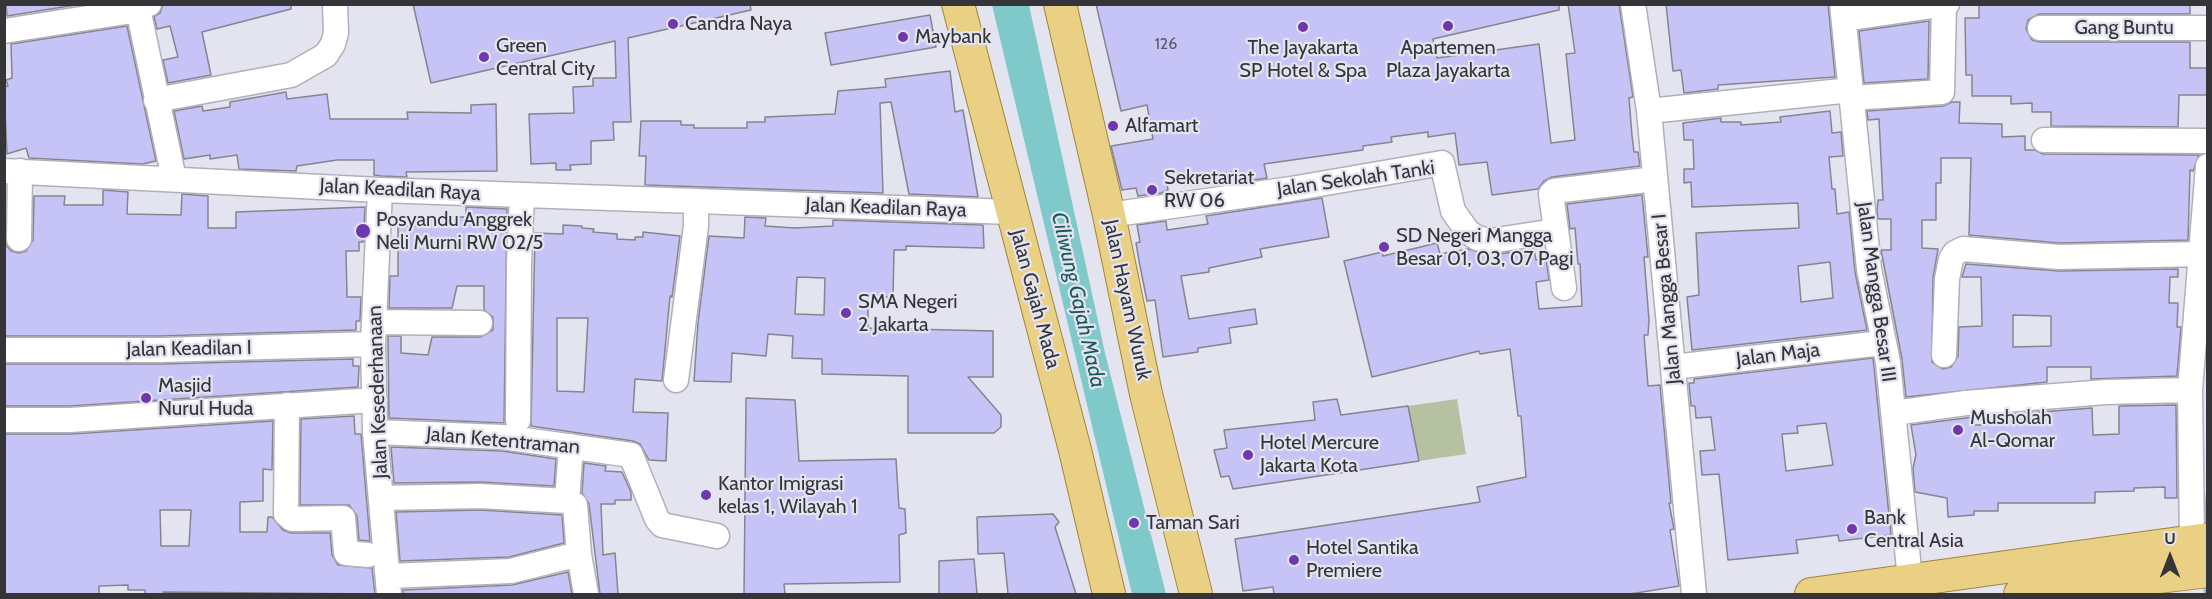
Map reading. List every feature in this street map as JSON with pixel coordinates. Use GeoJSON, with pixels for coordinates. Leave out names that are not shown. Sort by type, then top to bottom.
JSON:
{"type":"FeatureCollection","features":[{"type":"Feature","properties":{"kind":"main road","name":"Jalan Gajah Mada"},"geometry":{"type":"LineString","coordinates":[[958,4],[1072,442],[1109,594]]}},
{"type":"Feature","properties":{"kind":"main road","name":"Jalan Hayam Wuruk"},"geometry":{"type":"LineString","coordinates":[[1060,4],[1109,215],[1146,394],[1196,594]]}},
{"type":"Feature","properties":{"kind":"main road"},"geometry":{"type":"LineString","coordinates":[[2032,578],[2197,536]]}},
{"type":"Feature","properties":{"kind":"main road"},"geometry":{"type":"LineString","coordinates":[[1811,594],[1910,579],[1990,559],[2032,578],[2202,572]]}},
{"type":"Feature","properties":{"kind":"street"},"geometry":{"type":"LineString","coordinates":[[156,100],[291,75],[326,55],[333,44],[336,33],[335,4]]}},
{"type":"Feature","properties":{"kind":"street","name":"Jalan Mangga Besar I"},"geometry":{"type":"LineString","coordinates":[[1633,4],[1649,111],[1656,178],[1694,594]]}},
{"type":"Feature","properties":{"kind":"street"},"geometry":{"type":"LineString","coordinates":[[1649,111],[1851,94],[1942,92],[1946,5],[1843,12]]}},
{"type":"Feature","properties":{"kind":"street"},"geometry":{"type":"LineString","coordinates":[[4,32],[141,6],[156,100],[174,179]]}},
{"type":"Feature","properties":{"kind":"street","name":"Jalan Mangga Besar III"},"geometry":{"type":"LineString","coordinates":[[1843,12],[1869,269],[1882,343],[1888,362],[1910,579]]}},
{"type":"Feature","properties":{"kind":"street","name":"Gang Buntu"},"geometry":{"type":"LineString","coordinates":[[2040,28],[2208,28]]}},
{"type":"Feature","properties":{"kind":"street"},"geometry":{"type":"LineString","coordinates":[[2044,140],[2208,141]]}},
{"type":"Feature","properties":{"kind":"street","name":"Jalan Sekolah Tanki"},"geometry":{"type":"LineString","coordinates":[[1109,215],[1291,189],[1442,163],[1453,211],[1468,232],[1477,238],[1490,241],[1555,231]]}},
{"type":"Feature","properties":{"kind":"street"},"geometry":{"type":"LineString","coordinates":[[2197,536],[2190,390],[2208,166]]}},
{"type":"Feature","properties":{"kind":"street"},"geometry":{"type":"LineString","coordinates":[[12,171],[19,239]]}},
{"type":"Feature","properties":{"kind":"street","name":"Jalan Keadilan Raya"},"geometry":{"type":"LineString","coordinates":[[12,171],[522,196],[1012,212]]}},
{"type":"Feature","properties":{"kind":"street"},"geometry":{"type":"LineString","coordinates":[[1564,288],[1550,198],[1554,191],[1656,178]]}},
{"type":"Feature","properties":{"kind":"street","name":"Jalan Kesederhanaan"},"geometry":{"type":"LineString","coordinates":[[380,190],[374,333],[375,432],[389,585]]}},
{"type":"Feature","properties":{"kind":"street"},"geometry":{"type":"LineString","coordinates":[[518,420],[519,263],[522,196]]}},
{"type":"Feature","properties":{"kind":"street"},"geometry":{"type":"LineString","coordinates":[[676,380],[696,226],[696,203]]}},
{"type":"Feature","properties":{"kind":"street"},"geometry":{"type":"LineString","coordinates":[[1944,355],[1947,279],[1951,260],[1955,253],[1963,249],[2059,257],[2201,254]]}},
{"type":"Feature","properties":{"kind":"street","name":"Jalan Keadilan I"},"geometry":{"type":"LineString","coordinates":[[4,350],[172,350],[480,323]]}},
{"type":"Feature","properties":{"kind":"street","name":"Jalan Maja"},"geometry":{"type":"LineString","coordinates":[[1673,367],[1882,343]]}},
{"type":"Feature","properties":{"kind":"street"},"geometry":{"type":"LineString","coordinates":[[1894,413],[1966,403],[2106,392],[2190,390]]}},
{"type":"Feature","properties":{"kind":"street"},"geometry":{"type":"LineString","coordinates":[[4,420],[70,420],[375,400]]}},
{"type":"Feature","properties":{"kind":"street"},"geometry":{"type":"LineString","coordinates":[[287,405],[286,514],[292,519],[343,518],[346,553],[368,555]]}},
{"type":"Feature","properties":{"kind":"street","name":"Jalan Ketentraman"},"geometry":{"type":"LineString","coordinates":[[375,432],[493,436],[631,455],[657,519],[662,525],[717,536]]}},
{"type":"Feature","properties":{"kind":"street"},"geometry":{"type":"LineString","coordinates":[[567,501],[571,446]]}},
{"type":"Feature","properties":{"kind":"street"},"geometry":{"type":"LineString","coordinates":[[381,498],[480,496],[567,501],[575,505],[579,554],[586,594]]}},
{"type":"Feature","properties":{"kind":"street"},"geometry":{"type":"LineString","coordinates":[[389,585],[511,571],[579,554]]}},
{"type":"Feature","properties":{"kind":"green space"},"geometry":{"type":"Polygon","coordinates":[[[1457,399],[1466,454],[1419,461],[1408,406],[1457,399]]]}},
{"type":"Feature","properties":{"kind":"water","name":"Ciliwung Gajah Mada"},"geometry":{"type":"Polygon","coordinates":[[[992,5],[1029,5],[1105,353],[1166,594],[1132,594],[992,5]]]}},
{"type":"Feature","properties":{"kind":"building"},"geometry":{"type":"Polygon","coordinates":[[[6,4],[82,4],[7,16],[6,4]]]}},
{"type":"Feature","properties":{"kind":"building"},"geometry":{"type":"Polygon","coordinates":[[[163,4],[291,4],[291,9],[202,32],[211,75],[168,83],[163,60],[178,57],[170,26],[157,29],[154,17],[160,13],[163,4]]]}},
{"type":"Feature","properties":{"kind":"building","name":"Green Central City"},"geometry":{"type":"Polygon","coordinates":[[[413,4],[750,4],[751,10],[628,38],[631,122],[613,122],[614,140],[591,141],[591,164],[570,165],[571,170],[556,170],[556,163],[531,164],[529,114],[574,113],[573,87],[593,86],[593,78],[616,78],[615,41],[431,83],[413,4]]]}},
{"type":"Feature","properties":{"kind":"building"},"geometry":{"type":"Polygon","coordinates":[[[1096,4],[1559,4],[1559,10],[1433,39],[1437,58],[1539,44],[1551,143],[1575,140],[1566,54],[1575,53],[1568,4],[1619,4],[1633,97],[1629,98],[1634,152],[1638,152],[1640,166],[1552,177],[1544,181],[1538,189],[1492,195],[1487,162],[1459,165],[1455,133],[1428,137],[1428,132],[1391,137],[1392,142],[1363,146],[1363,150],[1264,164],[1267,178],[1234,183],[1232,172],[1167,184],[1168,190],[1161,193],[1138,196],[1136,188],[1122,190],[1111,146],[1153,139],[1147,105],[1121,111],[1096,4]]]}},
{"type":"Feature","properties":{"kind":"building"},"geometry":{"type":"Polygon","coordinates":[[[1666,4],[1828,4],[1835,77],[1718,85],[1718,89],[1684,93],[1681,70],[1673,71],[1666,4]]]}},
{"type":"Feature","properties":{"kind":"building"},"geometry":{"type":"Polygon","coordinates":[[[1979,4],[2190,4],[2190,14],[2039,14],[2028,20],[2026,29],[2032,40],[2040,42],[2190,42],[2190,68],[2208,68],[2208,95],[2179,95],[2178,127],[2051,126],[2051,112],[2032,112],[2032,103],[2011,104],[2011,96],[1972,96],[1972,75],[1966,75],[1965,18],[1979,18],[1979,4]]]}},
{"type":"Feature","properties":{"kind":"building"},"geometry":{"type":"Polygon","coordinates":[[[930,15],[936,47],[831,65],[825,33],[930,15]]]}},
{"type":"Feature","properties":{"kind":"building"},"geometry":{"type":"Polygon","coordinates":[[[1929,21],[1928,79],[1864,83],[1859,31],[1929,21]]]}},
{"type":"Feature","properties":{"kind":"building"},"geometry":{"type":"Polygon","coordinates":[[[127,26],[156,161],[142,164],[29,158],[26,148],[7,154],[4,87],[8,86],[6,80],[12,78],[11,44],[127,26]]]}},
{"type":"Feature","properties":{"kind":"building"},"geometry":{"type":"Polygon","coordinates":[[[950,71],[955,112],[963,110],[978,197],[909,194],[891,102],[880,103],[883,193],[645,185],[646,156],[639,156],[641,121],[681,121],[681,125],[694,125],[694,128],[747,128],[747,122],[765,122],[765,117],[835,114],[838,91],[886,87],[885,79],[950,71]]]}},
{"type":"Feature","properties":{"kind":"building"},"geometry":{"type":"Polygon","coordinates":[[[286,92],[287,99],[327,94],[330,119],[408,119],[407,112],[471,113],[471,105],[496,104],[497,171],[406,172],[407,177],[374,175],[374,160],[337,160],[297,166],[296,171],[239,169],[237,155],[210,159],[210,155],[184,159],[174,111],[202,106],[203,111],[230,107],[230,102],[286,92]]]}},
{"type":"Feature","properties":{"kind":"building"},"geometry":{"type":"Polygon","coordinates":[[[1952,102],[1960,102],[1959,123],[2002,124],[2002,137],[2025,136],[2025,150],[2035,150],[2043,154],[2199,155],[2193,171],[2190,170],[2188,240],[2059,243],[1969,235],[1971,158],[1941,158],[1941,183],[1936,183],[1936,220],[1922,220],[1922,248],[1938,249],[1933,278],[1932,362],[1943,369],[1951,367],[1958,356],[1959,327],[1982,326],[1981,277],[1962,277],[1966,264],[2059,271],[2178,269],[2178,277],[2170,277],[2169,303],[2178,303],[2177,327],[2181,327],[2177,376],[2091,379],[2091,367],[2047,367],[2047,382],[1906,397],[1902,359],[1881,250],[1891,250],[1891,219],[1878,219],[1877,211],[1878,200],[1883,200],[1879,119],[1868,120],[1867,111],[1943,106],[1952,102]],[[2013,315],[2013,347],[2051,346],[2051,316],[2013,315]]]}},
{"type":"Feature","properties":{"kind":"building"},"geometry":{"type":"Polygon","coordinates":[[[1830,111],[1832,133],[1841,132],[1843,156],[1829,157],[1832,189],[1835,189],[1837,214],[1849,212],[1855,272],[1867,330],[1692,350],[1687,297],[1699,295],[1696,233],[1799,228],[1798,203],[1692,207],[1691,182],[1684,183],[1684,169],[1694,169],[1693,140],[1684,140],[1683,123],[1721,118],[1721,122],[1741,122],[1741,125],[1781,122],[1780,117],[1830,111]],[[1830,262],[1798,266],[1801,302],[1833,298],[1830,262]]]}},
{"type":"Feature","properties":{"kind":"building"},"geometry":{"type":"Polygon","coordinates":[[[103,190],[128,192],[127,214],[181,215],[182,194],[208,196],[208,228],[236,228],[236,212],[365,207],[363,242],[359,242],[359,251],[346,251],[347,297],[361,297],[360,321],[356,321],[356,330],[161,336],[4,336],[4,195],[6,245],[11,251],[19,253],[26,251],[33,240],[34,196],[65,196],[64,205],[103,205],[103,190]]]}},
{"type":"Feature","properties":{"kind":"building"},"geometry":{"type":"Polygon","coordinates":[[[1642,195],[1648,257],[1644,257],[1649,320],[1648,335],[1644,335],[1648,386],[1660,385],[1671,503],[1669,503],[1674,529],[1670,530],[1679,586],[1630,594],[1274,594],[1273,587],[1243,591],[1235,539],[1480,502],[1477,487],[1526,477],[1521,416],[1518,416],[1510,349],[1480,354],[1479,351],[1372,377],[1344,261],[1382,252],[1383,256],[1437,243],[1440,254],[1468,249],[1492,255],[1534,249],[1536,260],[1546,259],[1549,280],[1536,282],[1539,309],[1582,306],[1575,228],[1570,229],[1567,204],[1642,195]]]}},
{"type":"Feature","properties":{"kind":"building"},"geometry":{"type":"Polygon","coordinates":[[[1322,198],[1329,237],[1260,249],[1262,257],[1209,268],[1209,272],[1181,276],[1189,319],[1255,309],[1257,324],[1229,328],[1231,343],[1198,348],[1198,352],[1163,357],[1155,300],[1147,301],[1140,266],[1136,243],[1140,242],[1137,225],[1166,221],[1167,230],[1208,224],[1206,216],[1322,198]]]}},
{"type":"Feature","properties":{"kind":"building"},"geometry":{"type":"Polygon","coordinates":[[[466,207],[507,209],[504,423],[389,418],[388,336],[401,336],[401,353],[428,355],[432,337],[480,337],[493,330],[493,317],[484,310],[484,286],[457,286],[452,308],[389,308],[390,276],[398,276],[398,226],[423,226],[423,217],[466,217],[466,207]]]}},
{"type":"Feature","properties":{"kind":"building"},"geometry":{"type":"Polygon","coordinates":[[[745,217],[766,218],[765,226],[795,228],[833,226],[833,220],[983,225],[984,248],[906,246],[906,250],[894,250],[893,297],[868,297],[868,328],[993,331],[993,377],[968,377],[1001,415],[1001,427],[994,433],[908,433],[908,376],[822,374],[822,359],[792,358],[793,336],[768,334],[766,356],[732,353],[731,382],[694,381],[698,323],[709,236],[744,238],[745,217]],[[797,277],[795,314],[824,315],[825,278],[797,277]]]}},
{"type":"Feature","properties":{"kind":"building"},"geometry":{"type":"Polygon","coordinates":[[[563,225],[582,226],[582,228],[594,229],[593,232],[617,234],[617,239],[635,240],[635,237],[643,237],[643,232],[680,236],[672,297],[670,296],[662,381],[635,379],[633,412],[668,413],[666,461],[649,460],[640,444],[633,441],[531,426],[535,233],[563,234],[563,225]],[[557,318],[557,391],[584,392],[588,318],[557,318]]]}},
{"type":"Feature","properties":{"kind":"building"},"geometry":{"type":"Polygon","coordinates":[[[1873,358],[1891,535],[1839,541],[1838,535],[1796,540],[1798,553],[1728,560],[1719,474],[1702,475],[1700,451],[1715,450],[1711,417],[1696,418],[1695,406],[1691,406],[1689,383],[1694,383],[1694,379],[1873,358]],[[1826,423],[1797,426],[1798,433],[1782,434],[1786,471],[1833,465],[1826,423]]]}},
{"type":"Feature","properties":{"kind":"building"},"geometry":{"type":"Polygon","coordinates":[[[353,359],[353,366],[359,366],[358,387],[70,406],[4,406],[4,364],[161,364],[353,359]]]}},
{"type":"Feature","properties":{"kind":"building"},"geometry":{"type":"Polygon","coordinates":[[[746,398],[795,400],[799,461],[896,459],[899,508],[905,509],[906,533],[899,535],[900,582],[784,584],[785,594],[744,594],[746,398]]]}},
{"type":"Feature","properties":{"kind":"building"},"geometry":{"type":"Polygon","coordinates":[[[1337,399],[1341,415],[1408,406],[1419,461],[1233,489],[1229,476],[1221,477],[1214,450],[1227,448],[1224,430],[1315,420],[1313,402],[1337,399]]]}},
{"type":"Feature","properties":{"kind":"building"},"geometry":{"type":"Polygon","coordinates":[[[2176,405],[2177,498],[2165,498],[2165,487],[2134,488],[2134,491],[2095,492],[2095,503],[1998,503],[1998,511],[1974,511],[1974,515],[1948,517],[1947,498],[1915,492],[1913,468],[1916,455],[1911,425],[1973,417],[1973,425],[2001,425],[2001,415],[2092,408],[2093,435],[2119,434],[2119,406],[2176,405]]]}},
{"type":"Feature","properties":{"kind":"building"},"geometry":{"type":"Polygon","coordinates":[[[354,416],[355,434],[361,434],[370,541],[359,540],[357,516],[349,505],[300,505],[301,419],[354,416]]]}},
{"type":"Feature","properties":{"kind":"building"},"geometry":{"type":"Polygon","coordinates":[[[273,421],[272,470],[263,469],[263,501],[240,502],[240,532],[267,532],[268,517],[272,517],[283,530],[291,533],[330,533],[332,555],[338,565],[372,568],[375,594],[163,592],[163,594],[145,594],[145,590],[128,590],[128,585],[99,586],[99,594],[4,594],[4,434],[71,434],[273,421]],[[160,510],[161,546],[189,546],[191,510],[160,510]]]}},
{"type":"Feature","properties":{"kind":"building"},"geometry":{"type":"Polygon","coordinates":[[[391,447],[502,451],[556,459],[554,486],[481,482],[394,483],[391,447]]]}},
{"type":"Feature","properties":{"kind":"building"},"geometry":{"type":"Polygon","coordinates":[[[584,463],[606,466],[605,471],[622,472],[631,492],[631,500],[615,500],[615,504],[601,504],[603,555],[615,553],[618,594],[600,594],[589,504],[582,493],[584,463]]]}},
{"type":"Feature","properties":{"kind":"building"},"geometry":{"type":"Polygon","coordinates":[[[480,510],[562,515],[564,543],[509,557],[400,561],[396,512],[480,510]]]}},
{"type":"Feature","properties":{"kind":"building"},"geometry":{"type":"Polygon","coordinates":[[[1053,514],[1059,522],[1055,527],[1076,594],[1008,594],[1004,553],[978,554],[977,517],[1053,514]]]}},
{"type":"Feature","properties":{"kind":"building"},"geometry":{"type":"Polygon","coordinates":[[[974,559],[977,594],[939,594],[939,561],[974,559]]]}},
{"type":"Feature","properties":{"kind":"building"},"geometry":{"type":"Polygon","coordinates":[[[568,572],[572,594],[403,594],[403,590],[512,585],[568,572]]]}},
{"type":"Feature","properties":{"kind":"waterway"},"geometry":{"type":"LineString","coordinates":[[2206,530],[2208,495]]}},
{"type":"Feature","properties":{"kind":"waterway"},"geometry":{"type":"LineString","coordinates":[[2206,581],[2206,594]]}},
{"type":"Feature","properties":{"kind":"place","name":"Candra Naya"},"geometry":{"type":"Point","coordinates":[673,24]}},
{"type":"Feature","properties":{"kind":"place","name":"Apartemen Plaza Jayakarta"},"geometry":{"type":"Point","coordinates":[1448,26]}},
{"type":"Feature","properties":{"kind":"place","name":"The Jayakarta SP Hotel & Spa"},"geometry":{"type":"Point","coordinates":[1303,27]}},
{"type":"Feature","properties":{"kind":"place","name":"Maybank"},"geometry":{"type":"Point","coordinates":[903,37]}},
{"type":"Feature","properties":{"kind":"place","name":"Green Central City"},"geometry":{"type":"Point","coordinates":[484,57]}},
{"type":"Feature","properties":{"kind":"place","name":"Alfamart"},"geometry":{"type":"Point","coordinates":[1113,126]}},
{"type":"Feature","properties":{"kind":"place","name":"Sekretariat RW 06"},"geometry":{"type":"Point","coordinates":[1152,190]}},
{"type":"Feature","properties":{"kind":"place","name":"Posyandu Anggrek Neli Murni RW 02/5"},"geometry":{"type":"Point","coordinates":[363,231]}},
{"type":"Feature","properties":{"kind":"place","name":"SD Negeri Mangga Besar 01, 03, 07 Pagi"},"geometry":{"type":"Point","coordinates":[1384,247]}},
{"type":"Feature","properties":{"kind":"place","name":"SMA Negeri 2 Jakarta"},"geometry":{"type":"Point","coordinates":[846,313]}},
{"type":"Feature","properties":{"kind":"place","name":"Masjid Nurul Huda"},"geometry":{"type":"Point","coordinates":[146,398]}},
{"type":"Feature","properties":{"kind":"place","name":"Musholah Al-Qomar"},"geometry":{"type":"Point","coordinates":[1958,430]}},
{"type":"Feature","properties":{"kind":"place","name":"Hotel Mercure Jakarta Kota"},"geometry":{"type":"Point","coordinates":[1248,455]}},
{"type":"Feature","properties":{"kind":"place","name":"Kantor Imigrasi kelas 1, Wilayah 1"},"geometry":{"type":"Point","coordinates":[706,495]}},
{"type":"Feature","properties":{"kind":"place","name":"Taman Sari"},"geometry":{"type":"Point","coordinates":[1134,523]}},
{"type":"Feature","properties":{"kind":"place","name":"Bank Central Asia"},"geometry":{"type":"Point","coordinates":[1852,529]}},
{"type":"Feature","properties":{"kind":"place","name":"Hotel Santika Premiere"},"geometry":{"type":"Point","coordinates":[1294,560]}}]}
